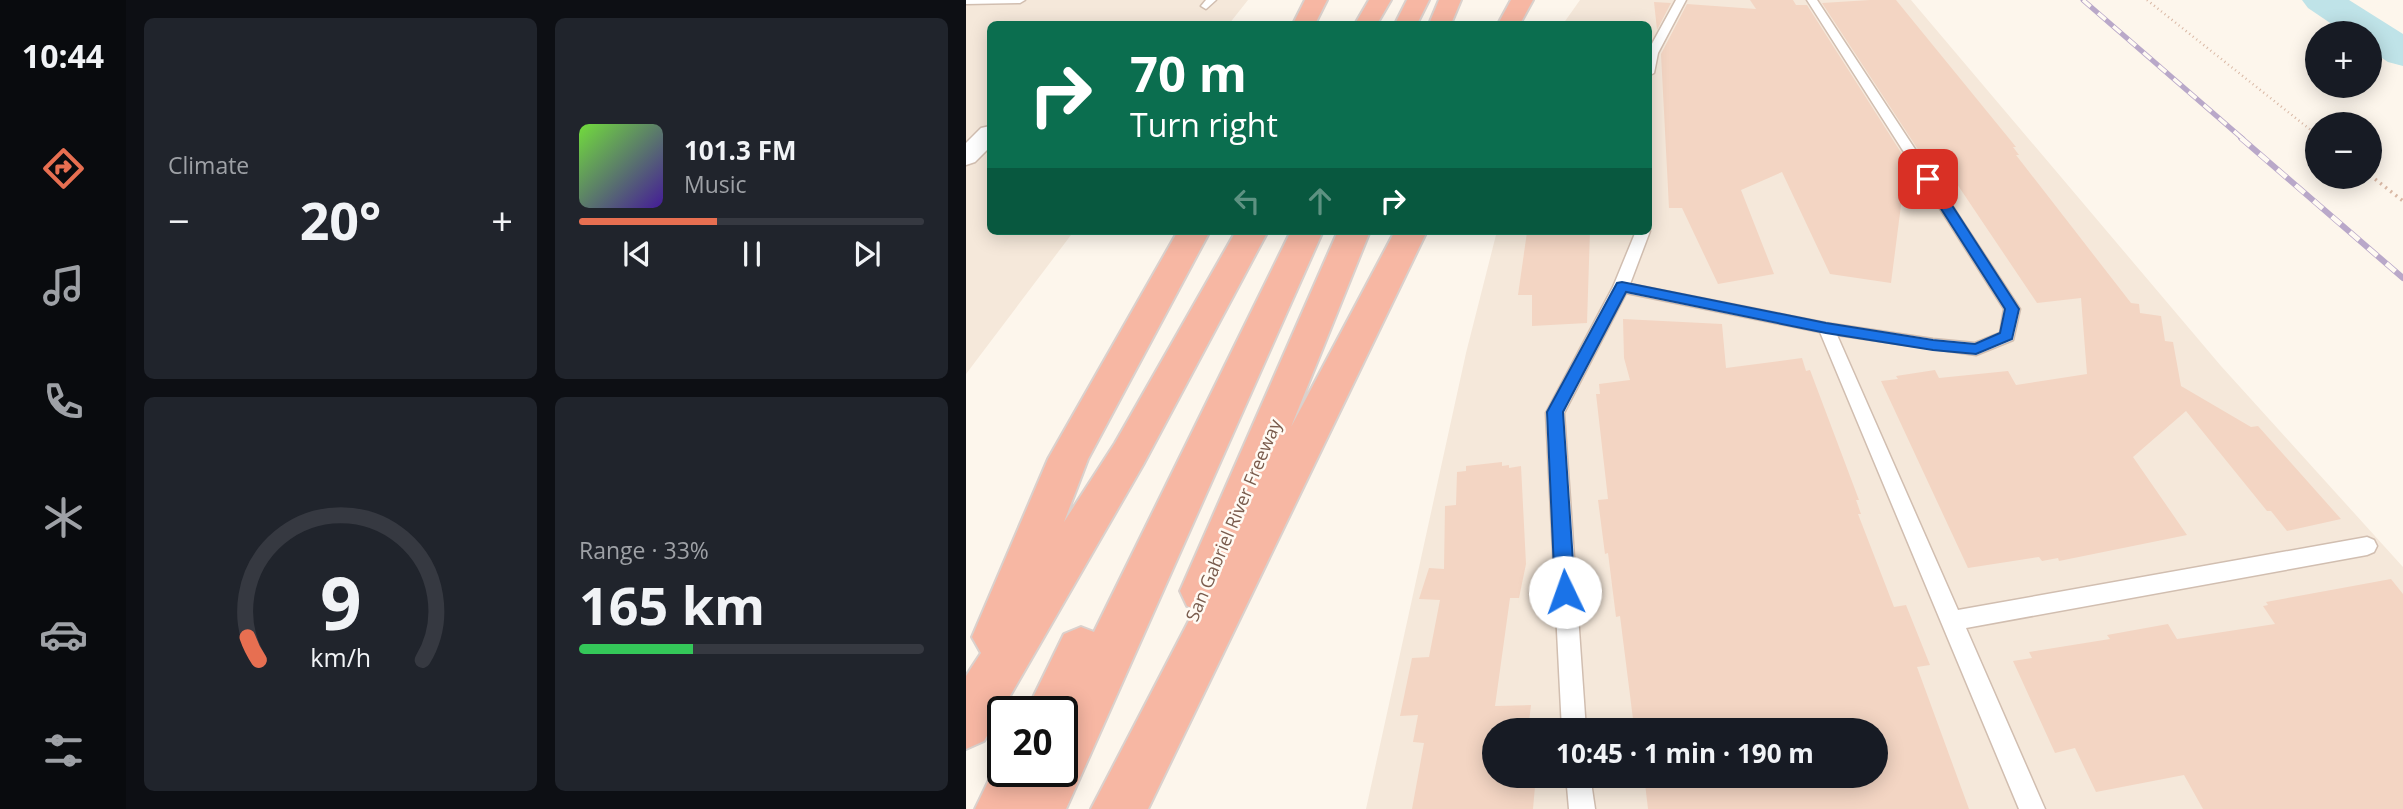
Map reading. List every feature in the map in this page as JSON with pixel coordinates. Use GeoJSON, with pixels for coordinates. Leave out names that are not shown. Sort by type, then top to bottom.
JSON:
{"type":"FeatureCollection","features":[{"type":"Feature","properties":{"kind":"highway"},"geometry":{"type":"LineString","coordinates":[[1306,21],[1316,0]]}},
{"type":"Feature","properties":{"kind":"highway"},"geometry":{"type":"LineString","coordinates":[[1368,21],[1380,0]]}},
{"type":"Feature","properties":{"kind":"highway"},"geometry":{"type":"LineString","coordinates":[[1393,21],[1404,0]]}},
{"type":"Feature","properties":{"kind":"highway"},"geometry":{"type":"LineString","coordinates":[[1408,21],[1418,0]]}},
{"type":"Feature","properties":{"kind":"highway"},"geometry":{"type":"LineString","coordinates":[[1441,21],[1450,0]]}},
{"type":"Feature","properties":{"kind":"highway"},"geometry":{"type":"LineString","coordinates":[[1511,21],[1522,0]]}},
{"type":"Feature","properties":{"kind":"highway"},"geometry":{"type":"LineString","coordinates":[[966,710],[1068,459],[1192,235]]}},
{"type":"Feature","properties":{"kind":"highway"},"geometry":{"type":"LineString","coordinates":[[966,723],[1129,454],[1250,235]]}},
{"type":"Feature","properties":{"kind":"highway"},"geometry":{"type":"LineString","coordinates":[[1059,696],[1286,235]]}},
{"type":"Feature","properties":{"kind":"highway"},"geometry":{"type":"LineString","coordinates":[[1078,720],[1305,235]]}},
{"type":"Feature","properties":{"kind":"highway","name":"San Gabriel River Freeway"},"geometry":{"type":"LineString","coordinates":[[1112,809],[1352,235]]}},
{"type":"Feature","properties":{"kind":"highway"},"geometry":{"type":"LineString","coordinates":[[1119,809],[1409,235]]}},
{"type":"Feature","properties":{"kind":"highway"},"geometry":{"type":"LineString","coordinates":[[1003,809],[1014,787]]}},
{"type":"Feature","properties":{"kind":"highway"},"geometry":{"type":"LineString","coordinates":[[1038,809],[1048,787]]}},
{"type":"Feature","properties":{"kind":"street"},"geometry":{"type":"LineString","coordinates":[[966,157],[987,136]]}},
{"type":"Feature","properties":{"kind":"lane"},"geometry":{"type":"LineString","coordinates":[[966,1],[1020,0]]}},
{"type":"Feature","properties":{"kind":"lane"},"geometry":{"type":"LineString","coordinates":[[1652,57],[1681,0]]}},
{"type":"Feature","properties":{"kind":"lane"},"geometry":{"type":"LineString","coordinates":[[1622,287],[1826,328],[1976,349],[2007,336],[2012,309],[1812,0]]}},
{"type":"Feature","properties":{"kind":"lane"},"geometry":{"type":"LineString","coordinates":[[1573,718],[1555,412],[1622,287],[1642,235]]}},
{"type":"Feature","properties":{"kind":"lane"},"geometry":{"type":"LineString","coordinates":[[1826,328],[2032,809]]}},
{"type":"Feature","properties":{"kind":"lane"},"geometry":{"type":"LineString","coordinates":[[1951,621],[2367,547]]}},
{"type":"Feature","properties":{"kind":"lane"},"geometry":{"type":"LineString","coordinates":[[1580,788],[1582,809]]}},
{"type":"Feature","properties":{"kind":"path"},"geometry":{"type":"LineString","coordinates":[[2147,0],[2305,125]]}},
{"type":"Feature","properties":{"kind":"path"},"geometry":{"type":"LineString","coordinates":[[2382,184],[2403,201]]}},
{"type":"Feature","properties":{"kind":"shaded area"},"geometry":{"type":"Polygon","coordinates":[[[966,0],[1248,0],[1231,21],[987,21],[987,235],[1071,235],[966,374],[966,0]]]}},
{"type":"Feature","properties":{"kind":"shaded area"},"geometry":{"type":"Polygon","coordinates":[[[1580,0],[1911,0],[2221,366],[2403,567],[2403,809],[1366,809],[1466,353],[1496,235],[1652,235],[1652,21],[1565,21],[1580,0]]]}},
{"type":"Feature","properties":{"kind":"building"},"geometry":{"type":"Polygon","coordinates":[[[1750,0],[1793,0],[1796,5],[1807,5],[1923,187],[1903,190],[1891,283],[1830,274],[1782,172],[1741,190],[1774,274],[1718,284],[1682,208],[1669,208],[1661,54],[1687,4],[1756,9],[1750,0]]]}},
{"type":"Feature","properties":{"kind":"building"},"geometry":{"type":"Polygon","coordinates":[[[1896,0],[2016,147],[2013,147],[2019,155],[2016,155],[2131,303],[2139,304],[2140,313],[2161,316],[2165,341],[2173,342],[2181,386],[2251,427],[2258,426],[2341,519],[2287,531],[2271,511],[2267,511],[2186,411],[2133,457],[2187,535],[2059,561],[2058,558],[2042,561],[2039,557],[1968,568],[1881,381],[1935,370],[1939,378],[2008,371],[2016,385],[2087,374],[2081,298],[2037,303],[1957,184],[1942,186],[1822,3],[1896,0]]]}},
{"type":"Feature","properties":{"kind":"building"},"geometry":{"type":"Polygon","coordinates":[[[1654,2],[1671,3],[1657,30],[1654,2]]]}},
{"type":"Feature","properties":{"kind":"building"},"geometry":{"type":"Polygon","coordinates":[[[1527,235],[1590,235],[1587,323],[1532,326],[1532,295],[1518,295],[1527,235]]]}},
{"type":"Feature","properties":{"kind":"building"},"geometry":{"type":"Polygon","coordinates":[[[1623,319],[1722,324],[1726,368],[1802,358],[1806,371],[1810,370],[1859,500],[1856,500],[1861,514],[1858,514],[1894,607],[1906,605],[1930,665],[1917,667],[1969,809],[1648,809],[1646,788],[1888,788],[1888,718],[1633,718],[1620,616],[1616,617],[1598,500],[1608,499],[1596,394],[1600,394],[1599,384],[1630,380],[1624,358],[1623,319]]]}},
{"type":"Feature","properties":{"kind":"building"},"geometry":{"type":"Polygon","coordinates":[[[1502,462],[1502,466],[1509,465],[1509,468],[1521,466],[1526,564],[1519,598],[1510,598],[1495,706],[1531,705],[1529,718],[1482,718],[1482,788],[1535,788],[1533,809],[1412,809],[1424,743],[1413,742],[1418,715],[1400,716],[1412,658],[1429,657],[1440,600],[1419,599],[1429,568],[1444,569],[1445,506],[1456,505],[1457,472],[1466,471],[1466,466],[1502,462]]]}},
{"type":"Feature","properties":{"kind":"building"},"geometry":{"type":"Polygon","coordinates":[[[2391,579],[2403,594],[2403,809],[2203,809],[2184,775],[2096,792],[2075,748],[2055,753],[2013,661],[2032,658],[2029,652],[2110,639],[2107,635],[2168,624],[2177,639],[2275,624],[2263,606],[2268,605],[2266,602],[2391,579]]]}},
{"type":"Feature","properties":{"kind":"waterway"},"geometry":{"type":"LineString","coordinates":[[2322,0],[2403,53]]}},
{"type":"Feature","properties":{"kind":"railway"},"geometry":{"type":"LineString","coordinates":[[2083,0],[2243,139]]}},
{"type":"Feature","properties":{"kind":"railway"},"geometry":{"type":"LineString","coordinates":[[2241,138],[2403,278]]}},
{"type":"Feature","properties":{"kind":"route"},"geometry":{"type":"LineString","coordinates":[[1565,592],[1555,412],[1622,287],[1826,328],[1933,345],[1976,349],[2007,336],[2012,309],[1928,179]]}}]}
